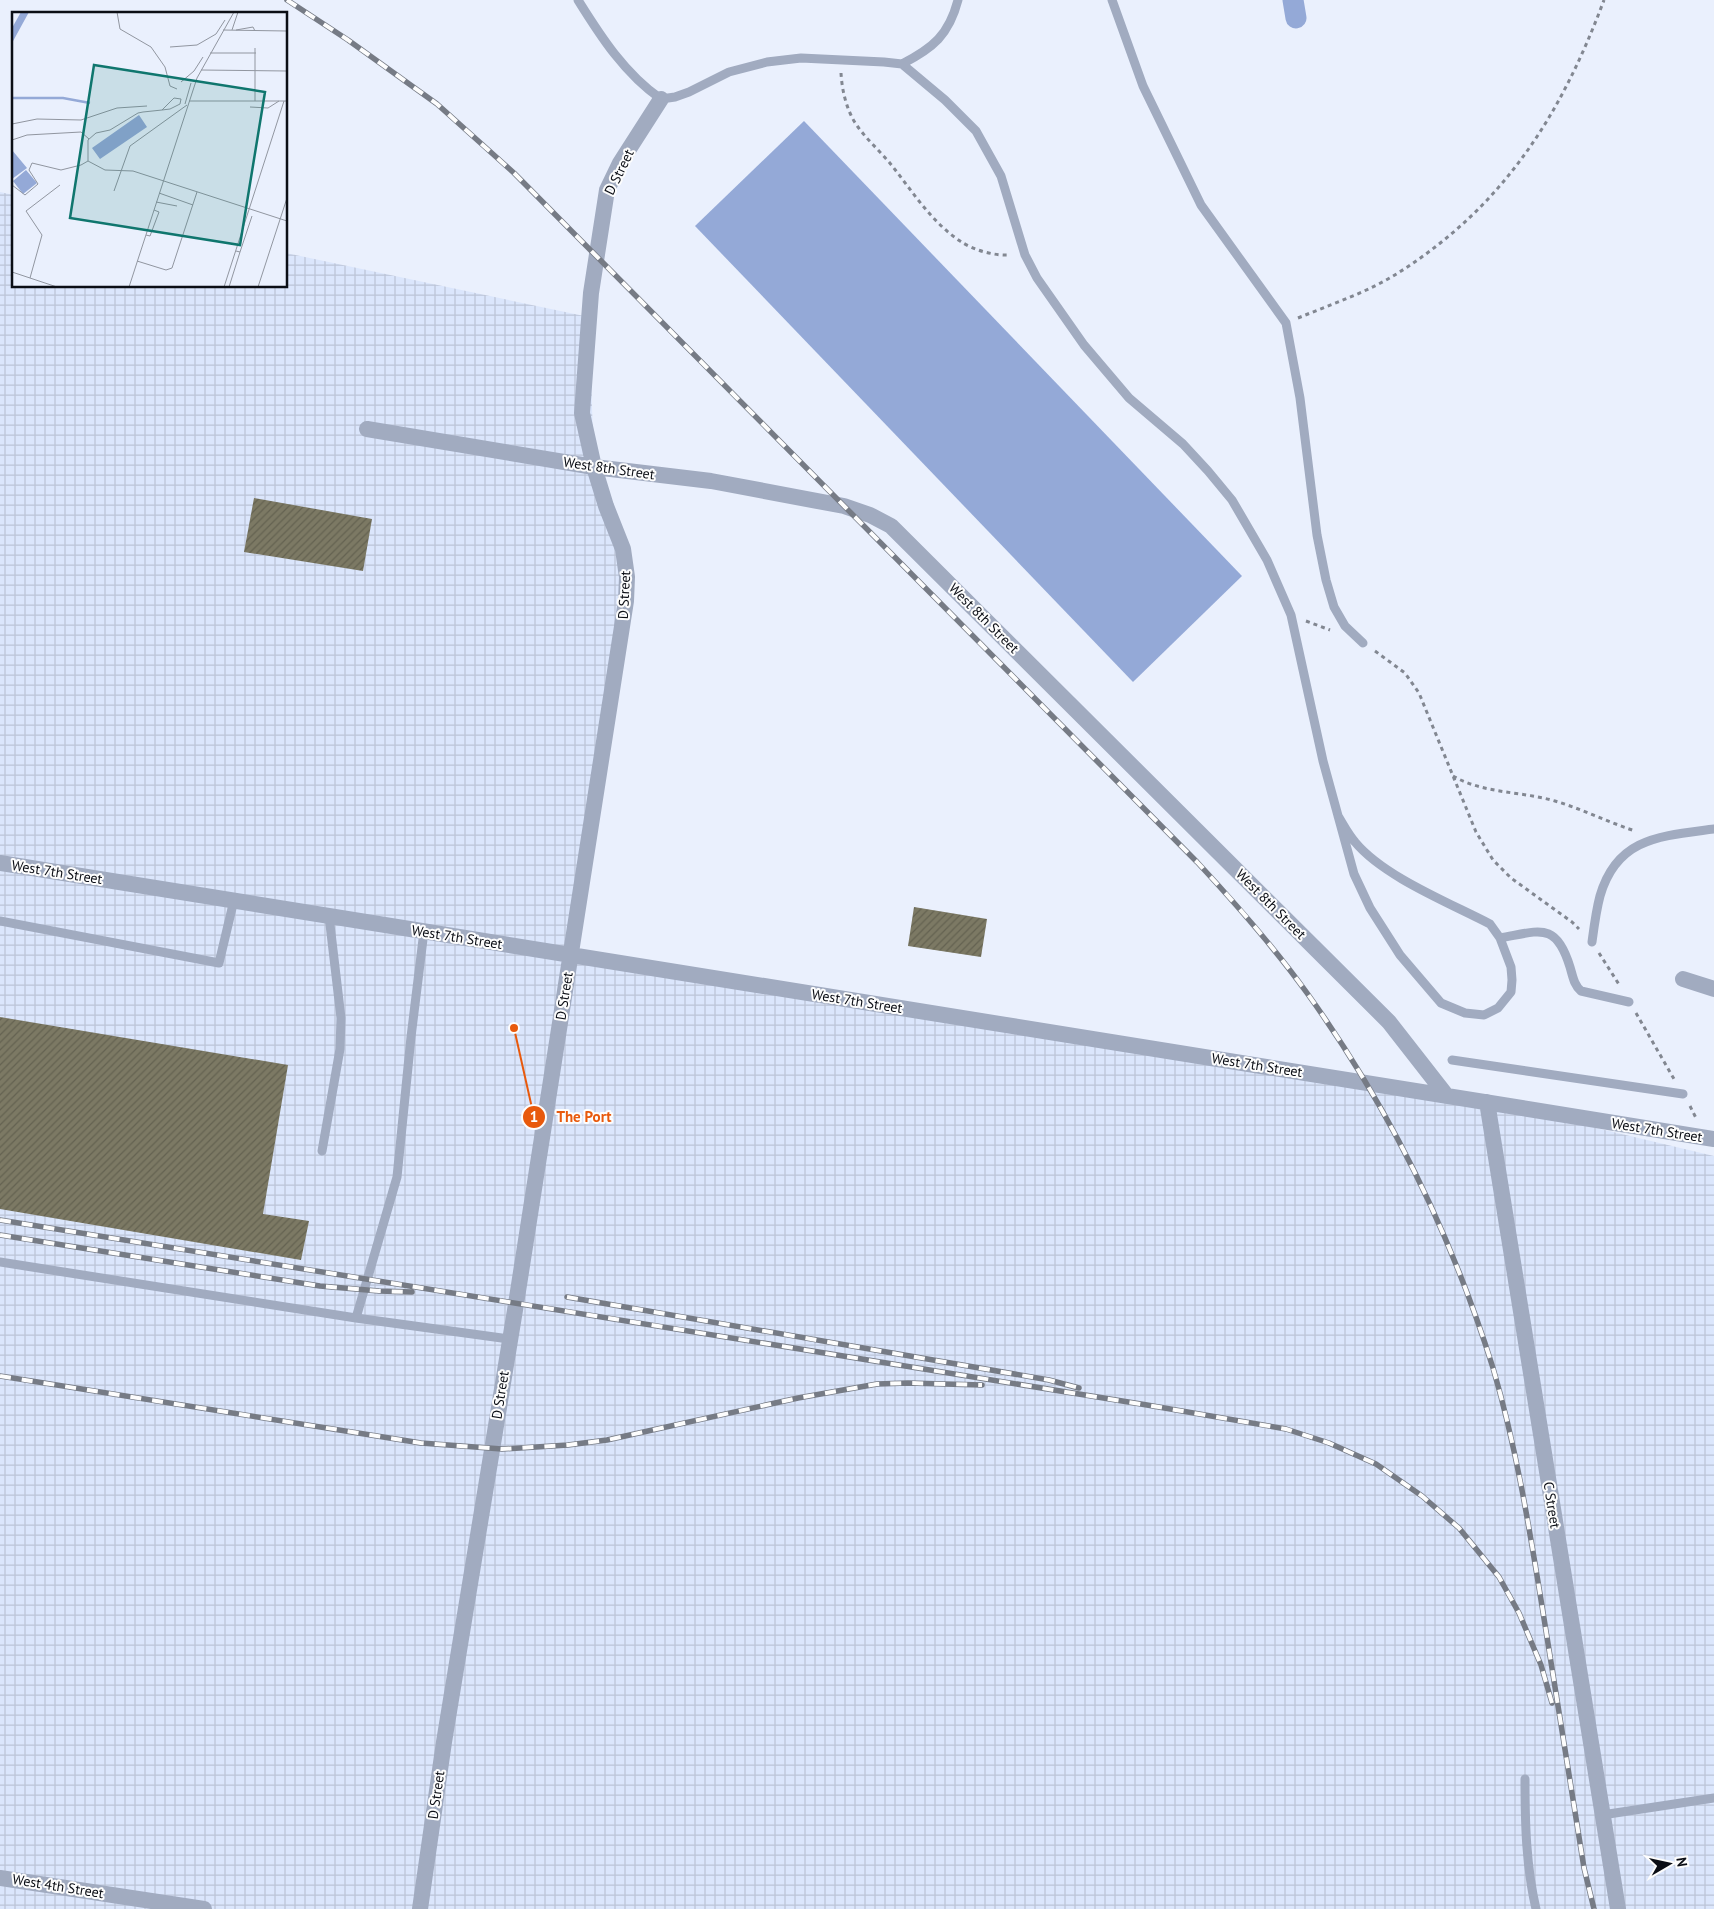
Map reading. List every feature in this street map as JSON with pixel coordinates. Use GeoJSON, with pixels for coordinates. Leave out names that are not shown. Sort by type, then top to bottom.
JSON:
{"type":"FeatureCollection","features":[{"type":"Feature","properties":{"kind":"street","name":"D Street"},"geometry":{"type":"LineString","coordinates":[[420,1909],[444,1742],[626,601],[627,577],[623,549],[606,506],[594,467],[582,413],[591,293],[607,190],[620,163],[661,99]]}},
{"type":"Feature","properties":{"kind":"street","name":"West 8th Street"},"geometry":{"type":"LineString","coordinates":[[368,429],[594,467],[711,481],[844,506],[870,515],[891,526],[1390,1022],[1446,1095]]}},
{"type":"Feature","properties":{"kind":"street","name":"West 7th Street"},"geometry":{"type":"LineString","coordinates":[[0,862],[1711,1139]]}},
{"type":"Feature","properties":{"kind":"street"},"geometry":{"type":"LineString","coordinates":[[1683,979],[1714,989]]}},
{"type":"Feature","properties":{"kind":"street","name":"C Street"},"geometry":{"type":"LineString","coordinates":[[1487,1102],[1618,1909]]}},
{"type":"Feature","properties":{"kind":"street","name":"West 4th Street"},"geometry":{"type":"LineString","coordinates":[[0,1878],[204,1909]]}},
{"type":"Feature","properties":{"kind":"lane"},"geometry":{"type":"LineString","coordinates":[[578,0],[596,30],[630,73],[645,88],[661,99],[690,92],[729,72],[768,62],[801,58],[902,64],[924,53],[937,42],[953,16],[958,0]]}},
{"type":"Feature","properties":{"kind":"lane"},"geometry":{"type":"LineString","coordinates":[[1112,0],[1144,86],[1201,205],[1286,323],[1300,398],[1317,535],[1326,580],[1334,606],[1345,626],[1363,643]]}},
{"type":"Feature","properties":{"kind":"lane"},"geometry":{"type":"LineString","coordinates":[[902,64],[944,100],[976,131],[1001,176],[1026,255],[1037,278],[1102,368],[1129,398],[1183,444],[1232,500],[1267,560],[1292,615],[1338,816],[1354,874],[1370,908],[1400,954],[1441,1003],[1465,1013],[1484,1015],[1498,1008],[1511,992],[1511,967],[1500,938],[1490,924],[1393,874],[1372,859],[1354,842],[1338,816]]}},
{"type":"Feature","properties":{"kind":"lane"},"geometry":{"type":"LineString","coordinates":[[1592,942],[1600,897],[1608,874],[1619,858],[1634,847],[1654,838],[1714,829]]}},
{"type":"Feature","properties":{"kind":"lane"},"geometry":{"type":"LineString","coordinates":[[0,921],[219,963],[234,900]]}},
{"type":"Feature","properties":{"kind":"lane"},"geometry":{"type":"LineString","coordinates":[[322,1151],[340,1049],[341,1018],[329,916]]}},
{"type":"Feature","properties":{"kind":"lane"},"geometry":{"type":"LineString","coordinates":[[356,1318],[397,1177],[424,931]]}},
{"type":"Feature","properties":{"kind":"lane"},"geometry":{"type":"LineString","coordinates":[[1500,938],[1532,932],[1545,932],[1562,944],[1575,986],[1581,991],[1629,1002]]}},
{"type":"Feature","properties":{"kind":"lane"},"geometry":{"type":"LineString","coordinates":[[1452,1060],[1683,1094]]}},
{"type":"Feature","properties":{"kind":"lane"},"geometry":{"type":"LineString","coordinates":[[0,1262],[356,1318],[509,1339]]}},
{"type":"Feature","properties":{"kind":"lane"},"geometry":{"type":"LineString","coordinates":[[1526,1779],[1525,1828],[1531,1890],[1536,1909]]}},
{"type":"Feature","properties":{"kind":"lane"},"geometry":{"type":"LineString","coordinates":[[1602,1815],[1714,1798]]}},
{"type":"Feature","properties":{"kind":"path"},"geometry":{"type":"LineString","coordinates":[[1286,323],[1361,292],[1397,274],[1435,248],[1470,218],[1508,178],[1532,147],[1556,108],[1578,64],[1604,0]]}},
{"type":"Feature","properties":{"kind":"path"},"geometry":{"type":"LineString","coordinates":[[842,60],[843,90],[853,120],[940,226],[961,242],[981,251],[1001,256],[1026,255]]}},
{"type":"Feature","properties":{"kind":"path"},"geometry":{"type":"LineString","coordinates":[[1292,615],[1331,631]]}},
{"type":"Feature","properties":{"kind":"path"},"geometry":{"type":"LineString","coordinates":[[1363,643],[1388,659],[1405,673],[1419,693],[1476,832],[1493,860],[1511,878],[1572,922],[1592,942],[1612,971],[1711,1139]]}},
{"type":"Feature","properties":{"kind":"path"},"geometry":{"type":"LineString","coordinates":[[1453,776],[1463,782],[1487,789],[1539,796],[1556,801],[1654,838]]}},
{"type":"Feature","properties":{"kind":"shaded area"},"geometry":{"type":"Polygon","coordinates":[[[0,192],[12,195],[12,288],[288,288],[288,253],[589,317],[594,467],[627,577],[570,955],[1487,1102],[1714,1156],[1714,1909],[0,1909],[0,192]]]}},
{"type":"Feature","properties":{"kind":"water"},"geometry":{"type":"Polygon","coordinates":[[[804,121],[1242,576],[1133,682],[695,226],[804,121]]]}},
{"type":"Feature","properties":{"kind":"building"},"geometry":{"type":"Polygon","coordinates":[[[254,498],[372,519],[363,571],[244,552],[254,498]]]}},
{"type":"Feature","properties":{"kind":"building"},"geometry":{"type":"Polygon","coordinates":[[[914,907],[987,919],[981,957],[908,946],[914,907]]]}},
{"type":"Feature","properties":{"kind":"building"},"geometry":{"type":"Polygon","coordinates":[[[0,1017],[288,1065],[263,1214],[309,1221],[301,1260],[0,1209],[0,1017]]]}},
{"type":"Feature","properties":{"kind":"waterway"},"geometry":{"type":"LineString","coordinates":[[1293,0],[1296,18]]}},
{"type":"Feature","properties":{"kind":"railway"},"geometry":{"type":"LineString","coordinates":[[287,0],[348,40],[437,104],[514,173],[1197,862],[1281,959],[1337,1036],[1391,1126],[1415,1173],[1458,1269],[1493,1368],[1509,1427],[1527,1516],[1584,1868],[1594,1909]]}},
{"type":"Feature","properties":{"kind":"railway"},"geometry":{"type":"LineString","coordinates":[[0,1220],[1286,1429],[1329,1443],[1376,1464],[1422,1496],[1459,1528],[1499,1577],[1519,1613],[1541,1665],[1552,1703]]}},
{"type":"Feature","properties":{"kind":"railway"},"geometry":{"type":"LineString","coordinates":[[0,1235],[320,1286],[412,1292]]}},
{"type":"Feature","properties":{"kind":"railway"},"geometry":{"type":"LineString","coordinates":[[567,1297],[1049,1380],[1079,1388]]}},
{"type":"Feature","properties":{"kind":"railway"},"geometry":{"type":"LineString","coordinates":[[0,1376],[421,1443],[502,1449],[568,1445],[607,1440],[798,1398],[877,1384],[982,1385]]}},
{"type":"Feature","properties":{"kind":"place","name":"The Port"},"geometry":{"type":"Point","coordinates":[514,1028]}}]}
